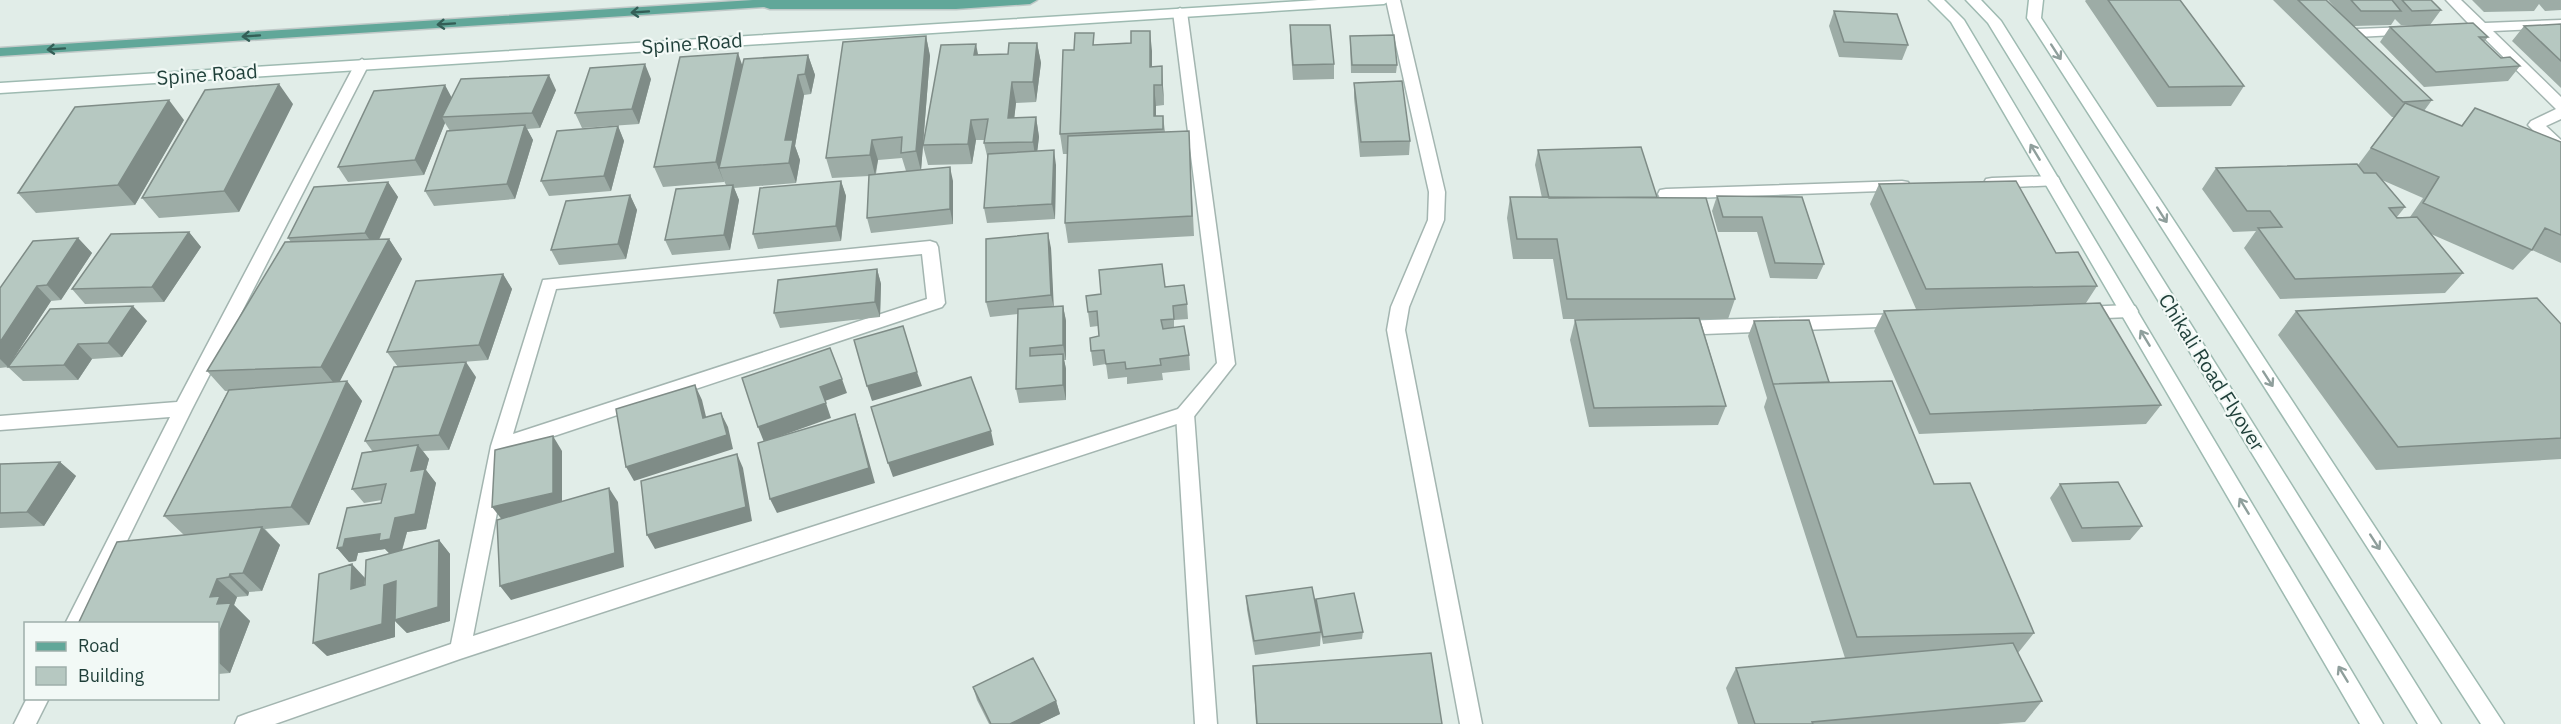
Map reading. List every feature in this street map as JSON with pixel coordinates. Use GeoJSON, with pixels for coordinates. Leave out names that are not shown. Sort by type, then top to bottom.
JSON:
{"type":"FeatureCollection","features":[{"type":"Feature","properties":{"kind":"main road","name":"Spine Road"},"geometry":{"type":"LineString","coordinates":[[0,52],[747,5],[782,0]]}},
{"type":"Feature","properties":{"kind":"main road"},"geometry":{"type":"LineString","coordinates":[[747,5],[956,4],[1030,0]]}},
{"type":"Feature","properties":{"kind":"street","name":"Spine Road"},"geometry":{"type":"LineString","coordinates":[[0,88],[1384,0]]}},
{"type":"Feature","properties":{"kind":"street"},"geometry":{"type":"LineString","coordinates":[[1393,0],[1437,192],[1436,220],[1400,307],[1396,330],[1471,724]]}},
{"type":"Feature","properties":{"kind":"street"},"geometry":{"type":"LineString","coordinates":[[1936,0],[1957,20],[2372,724]]}},
{"type":"Feature","properties":{"kind":"street","name":"Chikali Road Flyover"},"geometry":{"type":"LineString","coordinates":[[1973,0],[1994,21],[2430,724]]}},
{"type":"Feature","properties":{"kind":"street"},"geometry":{"type":"LineString","coordinates":[[1994,21],[1995,0]]}},
{"type":"Feature","properties":{"kind":"street"},"geometry":{"type":"LineString","coordinates":[[2036,0],[2034,18],[2493,724]]}},
{"type":"Feature","properties":{"kind":"street"},"geometry":{"type":"LineString","coordinates":[[2452,0],[2561,105]]}},
{"type":"Feature","properties":{"kind":"street"},"geometry":{"type":"LineString","coordinates":[[246,724],[460,650],[1185,414],[1226,364],[1180,12]]}},
{"type":"Feature","properties":{"kind":"street"},"geometry":{"type":"LineString","coordinates":[[2357,33],[2561,24]]}},
{"type":"Feature","properties":{"kind":"street"},"geometry":{"type":"LineString","coordinates":[[76,622],[183,409],[362,64]]}},
{"type":"Feature","properties":{"kind":"street"},"geometry":{"type":"LineString","coordinates":[[2561,112],[2536,125],[2561,149]]}},
{"type":"Feature","properties":{"kind":"street"},"geometry":{"type":"LineString","coordinates":[[1970,184],[2052,181]]}},
{"type":"Feature","properties":{"kind":"street"},"geometry":{"type":"LineString","coordinates":[[1666,194],[1923,185]]}},
{"type":"Feature","properties":{"kind":"street"},"geometry":{"type":"LineString","coordinates":[[460,650],[500,446],[549,284],[930,247],[936,303],[500,446]]}},
{"type":"Feature","properties":{"kind":"street"},"geometry":{"type":"LineString","coordinates":[[2070,313],[2129,311]]}},
{"type":"Feature","properties":{"kind":"street"},"geometry":{"type":"LineString","coordinates":[[1658,329],[1917,319]]}},
{"type":"Feature","properties":{"kind":"street"},"geometry":{"type":"LineString","coordinates":[[0,423],[183,409]]}},
{"type":"Feature","properties":{"kind":"street"},"geometry":{"type":"LineString","coordinates":[[1185,414],[1206,724]]}},
{"type":"Feature","properties":{"kind":"street"},"geometry":{"type":"LineString","coordinates":[[25,724],[37,700]]}},
{"type":"Feature","properties":{"kind":"building"},"geometry":{"type":"Polygon","coordinates":[[[2108,0],[2180,0],[2244,86],[2169,87],[2108,0]]]}},
{"type":"Feature","properties":{"kind":"building"},"geometry":{"type":"Polygon","coordinates":[[[2298,0],[2326,0],[2432,100],[2403,102],[2298,0]]]}},
{"type":"Feature","properties":{"kind":"building"},"geometry":{"type":"Polygon","coordinates":[[[2351,0],[2392,0],[2401,11],[2361,11],[2351,0]]]}},
{"type":"Feature","properties":{"kind":"building"},"geometry":{"type":"Polygon","coordinates":[[[2402,0],[2431,0],[2441,10],[2412,11],[2402,0]]]}},
{"type":"Feature","properties":{"kind":"building"},"geometry":{"type":"Polygon","coordinates":[[[1834,11],[1897,14],[1908,45],[1844,42],[1834,11]]]}},
{"type":"Feature","properties":{"kind":"building"},"geometry":{"type":"Polygon","coordinates":[[[2473,23],[2488,37],[2479,37],[2501,58],[2510,57],[2520,66],[2436,72],[2390,27],[2473,23]]]}},
{"type":"Feature","properties":{"kind":"building"},"geometry":{"type":"Polygon","coordinates":[[[2561,24],[2561,61],[2524,26],[2561,24]]]}},
{"type":"Feature","properties":{"kind":"building"},"geometry":{"type":"Polygon","coordinates":[[[1290,25],[1330,25],[1334,64],[1293,65],[1290,25]]]}},
{"type":"Feature","properties":{"kind":"building"},"geometry":{"type":"Polygon","coordinates":[[[1131,31],[1150,31],[1150,67],[1162,66],[1162,85],[1154,85],[1154,116],[1163,116],[1163,129],[1060,134],[1063,50],[1074,50],[1075,33],[1094,33],[1093,45],[1131,43],[1131,31]]]}},
{"type":"Feature","properties":{"kind":"building"},"geometry":{"type":"Polygon","coordinates":[[[1394,35],[1397,65],[1352,65],[1350,36],[1394,35]]]}},
{"type":"Feature","properties":{"kind":"building"},"geometry":{"type":"Polygon","coordinates":[[[926,36],[916,151],[901,153],[902,137],[872,140],[870,155],[826,158],[843,42],[926,36]]]}},
{"type":"Feature","properties":{"kind":"building"},"geometry":{"type":"Polygon","coordinates":[[[1009,43],[1037,43],[1033,82],[1012,82],[1008,118],[1036,117],[1033,142],[984,143],[988,119],[971,120],[968,144],[923,145],[941,45],[976,44],[974,55],[1008,54],[1009,43]]]}},
{"type":"Feature","properties":{"kind":"building"},"geometry":{"type":"Polygon","coordinates":[[[738,53],[716,162],[654,167],[680,57],[738,53]]]}},
{"type":"Feature","properties":{"kind":"building"},"geometry":{"type":"Polygon","coordinates":[[[808,55],[805,74],[798,75],[785,140],[793,140],[789,163],[719,168],[744,59],[808,55]]]}},
{"type":"Feature","properties":{"kind":"building"},"geometry":{"type":"Polygon","coordinates":[[[645,64],[632,109],[575,113],[590,68],[645,64]]]}},
{"type":"Feature","properties":{"kind":"building"},"geometry":{"type":"Polygon","coordinates":[[[549,75],[532,113],[442,117],[461,79],[549,75]]]}},
{"type":"Feature","properties":{"kind":"building"},"geometry":{"type":"Polygon","coordinates":[[[1402,81],[1410,141],[1361,142],[1354,83],[1402,81]]]}},
{"type":"Feature","properties":{"kind":"building"},"geometry":{"type":"Polygon","coordinates":[[[279,84],[224,191],[142,198],[205,90],[279,84]]]}},
{"type":"Feature","properties":{"kind":"building"},"geometry":{"type":"Polygon","coordinates":[[[445,85],[415,160],[338,167],[374,91],[445,85]]]}},
{"type":"Feature","properties":{"kind":"building"},"geometry":{"type":"Polygon","coordinates":[[[169,100],[118,185],[18,193],[75,107],[169,100]]]}},
{"type":"Feature","properties":{"kind":"building"},"geometry":{"type":"Polygon","coordinates":[[[2405,103],[2462,126],[2475,108],[2561,142],[2561,235],[2545,228],[2532,250],[2423,203],[2439,177],[2371,148],[2405,103]]]}},
{"type":"Feature","properties":{"kind":"building"},"geometry":{"type":"Polygon","coordinates":[[[525,125],[507,184],[425,191],[447,131],[525,125]]]}},
{"type":"Feature","properties":{"kind":"building"},"geometry":{"type":"Polygon","coordinates":[[[618,126],[604,176],[541,181],[557,131],[618,126]]]}},
{"type":"Feature","properties":{"kind":"building"},"geometry":{"type":"Polygon","coordinates":[[[1189,131],[1192,216],[1065,223],[1068,136],[1189,131]]]}},
{"type":"Feature","properties":{"kind":"building"},"geometry":{"type":"Polygon","coordinates":[[[1641,147],[1657,197],[1549,198],[1538,150],[1641,147]]]}},
{"type":"Feature","properties":{"kind":"building"},"geometry":{"type":"Polygon","coordinates":[[[1054,150],[1052,204],[984,208],[988,154],[1054,150]]]}},
{"type":"Feature","properties":{"kind":"building"},"geometry":{"type":"Polygon","coordinates":[[[2357,164],[2364,173],[2376,173],[2405,207],[2389,208],[2397,218],[2417,217],[2463,273],[2295,279],[2258,228],[2282,227],[2270,211],[2247,211],[2216,168],[2357,164]]]}},
{"type":"Feature","properties":{"kind":"building"},"geometry":{"type":"Polygon","coordinates":[[[950,167],[950,209],[867,218],[869,175],[950,167]]]}},
{"type":"Feature","properties":{"kind":"building"},"geometry":{"type":"Polygon","coordinates":[[[841,181],[836,226],[753,234],[760,188],[841,181]]]}},
{"type":"Feature","properties":{"kind":"building"},"geometry":{"type":"Polygon","coordinates":[[[2016,181],[2056,253],[2078,252],[2097,286],[1926,289],[1879,184],[2016,181]]]}},
{"type":"Feature","properties":{"kind":"building"},"geometry":{"type":"Polygon","coordinates":[[[388,182],[365,233],[288,238],[314,187],[388,182]]]}},
{"type":"Feature","properties":{"kind":"building"},"geometry":{"type":"Polygon","coordinates":[[[733,185],[724,235],[665,240],[676,189],[733,185]]]}},
{"type":"Feature","properties":{"kind":"building"},"geometry":{"type":"Polygon","coordinates":[[[630,195],[618,244],[551,250],[566,201],[630,195]]]}},
{"type":"Feature","properties":{"kind":"building"},"geometry":{"type":"Polygon","coordinates":[[[1717,196],[1802,197],[1824,264],[1775,263],[1762,217],[1723,217],[1717,196]]]}},
{"type":"Feature","properties":{"kind":"building"},"geometry":{"type":"Polygon","coordinates":[[[1510,197],[1706,198],[1735,299],[1567,299],[1557,239],[1517,239],[1510,197]]]}},
{"type":"Feature","properties":{"kind":"building"},"geometry":{"type":"Polygon","coordinates":[[[189,232],[152,287],[72,289],[111,234],[189,232]]]}},
{"type":"Feature","properties":{"kind":"building"},"geometry":{"type":"Polygon","coordinates":[[[1048,233],[1051,295],[986,302],[986,239],[1048,233]]]}},
{"type":"Feature","properties":{"kind":"building"},"geometry":{"type":"Polygon","coordinates":[[[78,238],[47,285],[37,286],[0,342],[0,288],[33,241],[78,238]]]}},
{"type":"Feature","properties":{"kind":"building"},"geometry":{"type":"Polygon","coordinates":[[[389,239],[321,367],[207,371],[285,242],[389,239]]]}},
{"type":"Feature","properties":{"kind":"building"},"geometry":{"type":"Polygon","coordinates":[[[1162,264],[1165,287],[1184,285],[1187,304],[1173,306],[1174,319],[1161,320],[1163,329],[1184,326],[1189,355],[1160,359],[1161,365],[1126,369],[1125,362],[1106,364],[1104,350],[1091,351],[1090,338],[1099,336],[1097,311],[1088,312],[1086,296],[1101,294],[1099,270],[1162,264]]]}},
{"type":"Feature","properties":{"kind":"building"},"geometry":{"type":"Polygon","coordinates":[[[877,269],[875,302],[774,313],[778,280],[877,269]]]}},
{"type":"Feature","properties":{"kind":"building"},"geometry":{"type":"Polygon","coordinates":[[[503,274],[479,345],[387,352],[416,281],[503,274]]]}},
{"type":"Feature","properties":{"kind":"building"},"geometry":{"type":"Polygon","coordinates":[[[2537,298],[2561,324],[2561,438],[2398,447],[2296,311],[2537,298]]]}},
{"type":"Feature","properties":{"kind":"building"},"geometry":{"type":"Polygon","coordinates":[[[2100,303],[2161,405],[1930,414],[1884,311],[2100,303]]]}},
{"type":"Feature","properties":{"kind":"building"},"geometry":{"type":"Polygon","coordinates":[[[133,306],[108,343],[78,344],[64,365],[8,367],[50,309],[133,306]]]}},
{"type":"Feature","properties":{"kind":"building"},"geometry":{"type":"Polygon","coordinates":[[[1063,306],[1063,345],[1030,348],[1030,356],[1063,354],[1063,385],[1016,389],[1018,309],[1063,306]]]}},
{"type":"Feature","properties":{"kind":"building"},"geometry":{"type":"Polygon","coordinates":[[[1699,318],[1726,406],[1594,408],[1575,320],[1699,318]]]}},
{"type":"Feature","properties":{"kind":"building"},"geometry":{"type":"Polygon","coordinates":[[[1809,320],[1829,382],[1773,384],[1754,321],[1809,320]]]}},
{"type":"Feature","properties":{"kind":"building"},"geometry":{"type":"Polygon","coordinates":[[[903,326],[917,372],[867,386],[854,340],[903,326]]]}},
{"type":"Feature","properties":{"kind":"building"},"geometry":{"type":"Polygon","coordinates":[[[830,348],[842,379],[820,387],[826,403],[758,427],[742,378],[830,348]]]}},
{"type":"Feature","properties":{"kind":"building"},"geometry":{"type":"Polygon","coordinates":[[[466,362],[439,435],[365,441],[394,367],[466,362]]]}},
{"type":"Feature","properties":{"kind":"building"},"geometry":{"type":"Polygon","coordinates":[[[971,377],[991,431],[888,463],[871,407],[971,377]]]}},
{"type":"Feature","properties":{"kind":"building"},"geometry":{"type":"Polygon","coordinates":[[[347,381],[291,507],[164,516],[229,390],[347,381]]]}},
{"type":"Feature","properties":{"kind":"building"},"geometry":{"type":"Polygon","coordinates":[[[1892,381],[1934,484],[1970,483],[2034,633],[1857,637],[1773,384],[1892,381]]]}},
{"type":"Feature","properties":{"kind":"building"},"geometry":{"type":"Polygon","coordinates":[[[695,385],[703,418],[721,413],[727,435],[626,467],[616,409],[695,385]]]}},
{"type":"Feature","properties":{"kind":"building"},"geometry":{"type":"Polygon","coordinates":[[[855,414],[869,468],[770,499],[758,443],[855,414]]]}},
{"type":"Feature","properties":{"kind":"building"},"geometry":{"type":"Polygon","coordinates":[[[553,436],[553,493],[492,507],[495,450],[553,436]]]}},
{"type":"Feature","properties":{"kind":"building"},"geometry":{"type":"Polygon","coordinates":[[[418,445],[411,471],[425,469],[415,514],[395,518],[390,539],[379,541],[380,534],[345,539],[343,547],[337,548],[347,508],[381,503],[386,484],[352,489],[362,453],[418,445]]]}},
{"type":"Feature","properties":{"kind":"building"},"geometry":{"type":"Polygon","coordinates":[[[737,454],[746,507],[647,535],[641,481],[737,454]]]}},
{"type":"Feature","properties":{"kind":"building"},"geometry":{"type":"Polygon","coordinates":[[[60,462],[27,512],[0,513],[0,464],[60,462]]]}},
{"type":"Feature","properties":{"kind":"building"},"geometry":{"type":"Polygon","coordinates":[[[2118,482],[2142,526],[2082,528],[2060,484],[2118,482]]]}},
{"type":"Feature","properties":{"kind":"building"},"geometry":{"type":"Polygon","coordinates":[[[609,488],[615,553],[500,586],[497,520],[609,488]]]}},
{"type":"Feature","properties":{"kind":"building"},"geometry":{"type":"Polygon","coordinates":[[[262,527],[243,573],[230,574],[229,577],[217,579],[210,597],[220,596],[217,604],[231,603],[219,633],[219,622],[79,622],[117,542],[262,527]]]}},
{"type":"Feature","properties":{"kind":"building"},"geometry":{"type":"Polygon","coordinates":[[[439,540],[438,607],[395,620],[396,581],[384,585],[382,624],[313,643],[319,574],[352,564],[351,589],[365,585],[366,560],[439,540]]]}},
{"type":"Feature","properties":{"kind":"building"},"geometry":{"type":"Polygon","coordinates":[[[1312,587],[1321,632],[1254,641],[1246,596],[1312,587]]]}},
{"type":"Feature","properties":{"kind":"building"},"geometry":{"type":"Polygon","coordinates":[[[1354,593],[1363,632],[1323,637],[1316,599],[1354,593]]]}},
{"type":"Feature","properties":{"kind":"building"},"geometry":{"type":"Polygon","coordinates":[[[2013,643],[2042,701],[1812,722],[1813,724],[1755,724],[1736,668],[2013,643]]]}},
{"type":"Feature","properties":{"kind":"building"},"geometry":{"type":"Polygon","coordinates":[[[1431,653],[1442,724],[1257,724],[1253,666],[1431,653]]]}},
{"type":"Feature","properties":{"kind":"building"},"geometry":{"type":"Polygon","coordinates":[[[1033,658],[1056,701],[1010,724],[991,724],[973,687],[1033,658]]]}}]}
